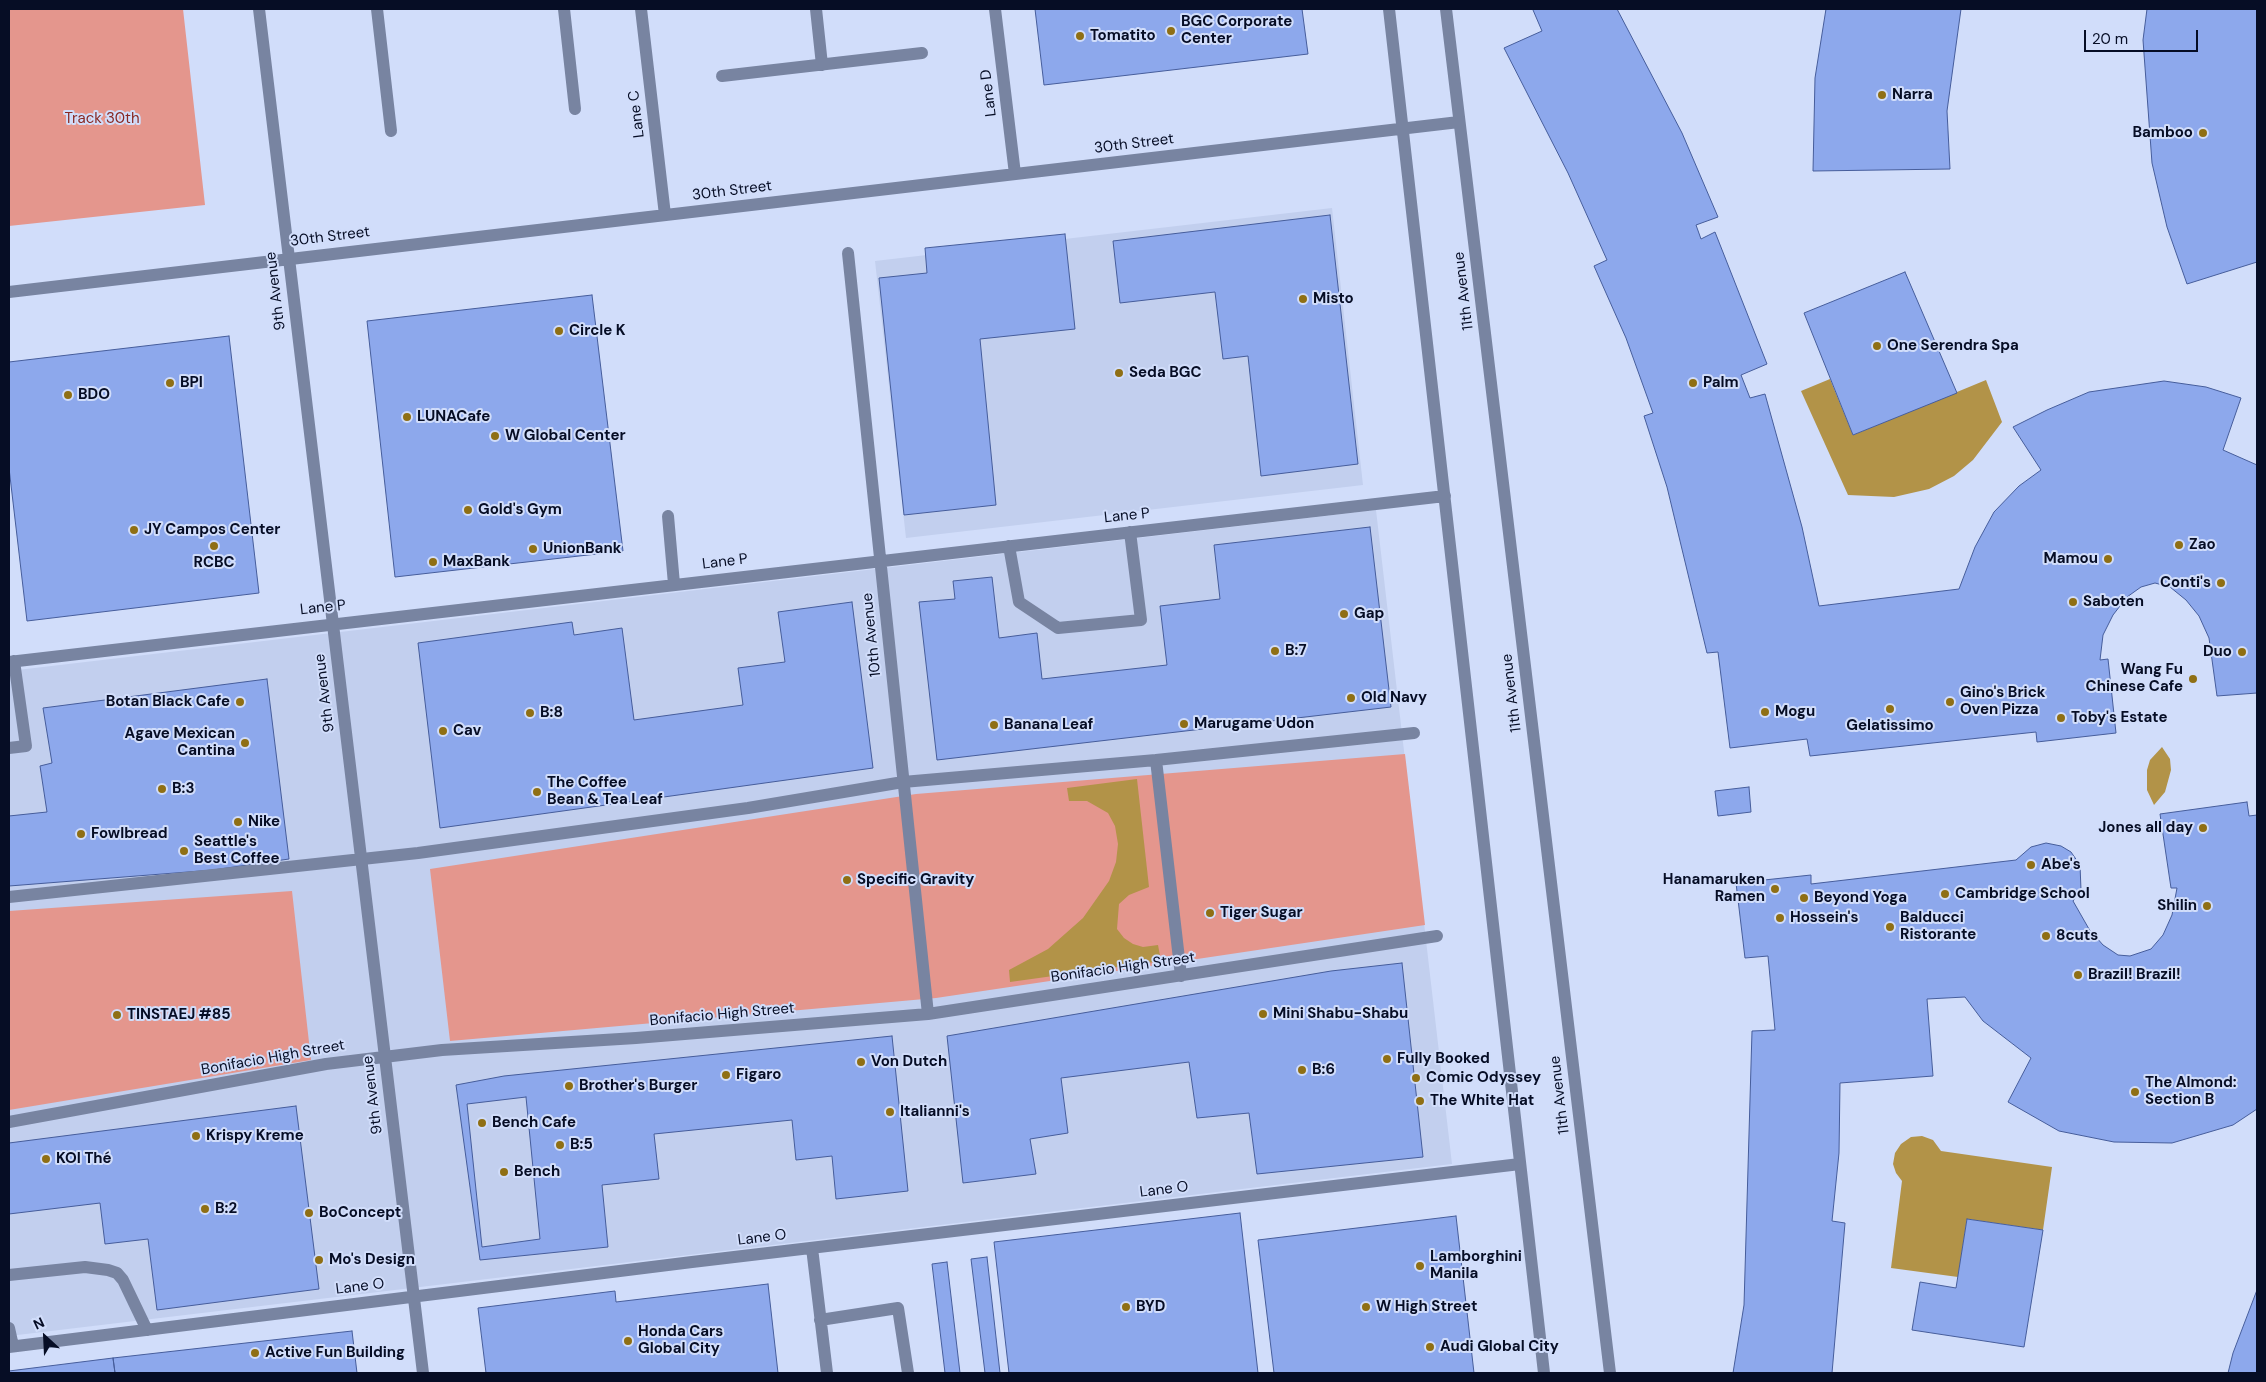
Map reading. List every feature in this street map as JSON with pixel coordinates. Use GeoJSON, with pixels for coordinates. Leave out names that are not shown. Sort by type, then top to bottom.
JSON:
{"type":"FeatureCollection","features":[{"type":"Feature","properties":{"kind":"street","name":"9th Avenue"},"geometry":{"type":"LineString","coordinates":[[259,9],[422,1373]]}},
{"type":"Feature","properties":{"kind":"street"},"geometry":{"type":"LineString","coordinates":[[377,9],[391,131]]}},
{"type":"Feature","properties":{"kind":"street"},"geometry":{"type":"LineString","coordinates":[[564,9],[575,109]]}},
{"type":"Feature","properties":{"kind":"street","name":"Lane C"},"geometry":{"type":"LineString","coordinates":[[641,9],[665,215]]}},
{"type":"Feature","properties":{"kind":"street"},"geometry":{"type":"LineString","coordinates":[[816,9],[822,65]]}},
{"type":"Feature","properties":{"kind":"street","name":"Lane D"},"geometry":{"type":"LineString","coordinates":[[996,9],[1015,174]]}},
{"type":"Feature","properties":{"kind":"street"},"geometry":{"type":"LineString","coordinates":[[1389,9],[1544,1373]]}},
{"type":"Feature","properties":{"kind":"street","name":"11th Avenue"},"geometry":{"type":"LineString","coordinates":[[1446,9],[1610,1373]]}},
{"type":"Feature","properties":{"kind":"street"},"geometry":{"type":"LineString","coordinates":[[722,76],[922,53]]}},
{"type":"Feature","properties":{"kind":"street","name":"30th Street"},"geometry":{"type":"LineString","coordinates":[[9,292],[1460,122]]}},
{"type":"Feature","properties":{"kind":"street","name":"10th Avenue"},"geometry":{"type":"LineString","coordinates":[[848,253],[928,1014]]}},
{"type":"Feature","properties":{"kind":"street","name":"Lane P"},"geometry":{"type":"LineString","coordinates":[[11,661],[1445,496]]}},
{"type":"Feature","properties":{"kind":"street"},"geometry":{"type":"LineString","coordinates":[[668,516],[674,584]]}},
{"type":"Feature","properties":{"kind":"street"},"geometry":{"type":"LineString","coordinates":[[1009,546],[1019,602],[1058,628],[1141,620],[1130,532]]}},
{"type":"Feature","properties":{"kind":"street"},"geometry":{"type":"LineString","coordinates":[[9,748],[26,746],[11,661]]}},
{"type":"Feature","properties":{"kind":"street"},"geometry":{"type":"LineString","coordinates":[[9,897],[361,860],[748,808],[903,782],[1156,760],[1414,733]]}},
{"type":"Feature","properties":{"kind":"street"},"geometry":{"type":"LineString","coordinates":[[1156,760],[1181,976]]}},
{"type":"Feature","properties":{"kind":"street","name":"Bonifacio High Street"},"geometry":{"type":"LineString","coordinates":[[9,1122],[326,1064],[442,1050],[683,1034],[928,1014],[1437,936]]}},
{"type":"Feature","properties":{"kind":"street","name":"Lane O"},"geometry":{"type":"LineString","coordinates":[[11,1347],[812,1248],[1520,1164]]}},
{"type":"Feature","properties":{"kind":"street"},"geometry":{"type":"LineString","coordinates":[[812,1248],[827,1373]]}},
{"type":"Feature","properties":{"kind":"street"},"geometry":{"type":"LineString","coordinates":[[9,1275],[86,1267],[108,1270],[117,1274],[123,1280],[147,1330]]}},
{"type":"Feature","properties":{"kind":"street"},"geometry":{"type":"LineString","coordinates":[[820,1320],[898,1308],[908,1373]]}},
{"type":"Feature","properties":{"kind":"street"},"geometry":{"type":"LineString","coordinates":[[9,1328],[11,1347]]}},
{"type":"Feature","properties":{"kind":"shaded area","name":"Seda BGC"},"geometry":{"type":"Polygon","coordinates":[[[1332,208],[1363,485],[906,538],[875,261],[1332,208]]]}},
{"type":"Feature","properties":{"kind":"shaded area"},"geometry":{"type":"Polygon","coordinates":[[[1830,379],[1853,435],[1986,380],[2002,422],[1973,460],[1954,476],[1929,489],[1894,497],[1848,495],[1801,391],[1830,379]]]}},
{"type":"Feature","properties":{"kind":"shaded area"},"geometry":{"type":"Polygon","coordinates":[[[1376,510],[1452,1164],[9,1336],[9,671],[1376,510]]]}},
{"type":"Feature","properties":{"kind":"shaded area"},"geometry":{"type":"Polygon","coordinates":[[[2162,747],[2170,759],[2171,770],[2165,792],[2154,805],[2147,790],[2147,770],[2150,760],[2162,747]]]}},
{"type":"Feature","properties":{"kind":"shaded area"},"geometry":{"type":"Polygon","coordinates":[[[1137,779],[1149,887],[1129,895],[1119,904],[1117,929],[1124,938],[1133,944],[1143,947],[1158,945],[1161,961],[1010,982],[1009,970],[1048,949],[1083,918],[1109,881],[1116,862],[1118,844],[1115,826],[1108,813],[1087,801],[1069,801],[1067,788],[1137,779]]]}},
{"type":"Feature","properties":{"kind":"shaded area"},"geometry":{"type":"Polygon","coordinates":[[[1922,1136],[1933,1140],[1941,1151],[2052,1167],[2043,1230],[1967,1219],[1958,1277],[1891,1268],[1902,1181],[1896,1173],[1893,1164],[1895,1153],[1901,1144],[1911,1137],[1922,1136]]]}},
{"type":"Feature","properties":{"kind":"green space","name":"Track 30th"},"geometry":{"type":"Polygon","coordinates":[[[9,9],[183,9],[205,205],[9,226],[9,9]]]}},
{"type":"Feature","properties":{"kind":"green space"},"geometry":{"type":"Polygon","coordinates":[[[1405,754],[1425,925],[936,998],[450,1041],[430,869],[916,794],[1405,754]]]}},
{"type":"Feature","properties":{"kind":"green space"},"geometry":{"type":"Polygon","coordinates":[[[292,891],[311,1060],[9,1110],[9,911],[292,891]]]}},
{"type":"Feature","properties":{"kind":"building","name":"BGC Corporate Center"},"geometry":{"type":"Polygon","coordinates":[[[1035,9],[1302,9],[1308,54],[1044,85],[1035,9]]]}},
{"type":"Feature","properties":{"kind":"building","name":"Palm"},"geometry":{"type":"Polygon","coordinates":[[[1534,9],[1617,9],[1682,133],[1718,217],[1696,225],[1701,239],[1715,232],[1767,364],[1741,375],[1750,398],[1765,394],[1802,527],[1819,606],[1959,589],[1975,547],[1994,512],[2019,486],[2041,470],[2013,427],[2089,392],[2164,381],[2206,387],[2241,398],[2223,450],[2257,465],[2257,693],[2217,696],[2209,638],[2199,616],[2186,600],[2170,587],[2155,583],[2141,587],[2127,597],[2113,615],[2103,635],[2100,660],[2108,659],[2116,733],[2037,742],[2036,732],[1810,756],[1807,739],[1730,748],[1718,652],[1707,653],[1667,487],[1644,416],[1653,413],[1626,338],[1594,266],[1607,260],[1568,173],[1504,48],[1542,31],[1534,9]]]}},
{"type":"Feature","properties":{"kind":"building","name":"Narra"},"geometry":{"type":"Polygon","coordinates":[[[1826,9],[1961,9],[1947,111],[1950,169],[1813,171],[1815,78],[1826,9]]]}},
{"type":"Feature","properties":{"kind":"building","name":"Bamboo"},"geometry":{"type":"Polygon","coordinates":[[[2147,9],[2257,9],[2257,262],[2187,284],[2167,227],[2152,163],[2143,40],[2147,9]]]}},
{"type":"Feature","properties":{"kind":"building"},"geometry":{"type":"Polygon","coordinates":[[[1330,215],[1358,464],[1261,476],[1248,356],[1223,359],[1215,292],[1120,303],[1113,241],[1330,215]]]}},
{"type":"Feature","properties":{"kind":"building"},"geometry":{"type":"Polygon","coordinates":[[[1065,234],[1075,329],[980,339],[996,505],[904,515],[879,278],[927,273],[925,248],[1065,234]]]}},
{"type":"Feature","properties":{"kind":"building","name":"One Serendra Spa"},"geometry":{"type":"Polygon","coordinates":[[[1905,272],[1957,393],[1853,435],[1804,313],[1905,272]]]}},
{"type":"Feature","properties":{"kind":"building","name":"W Global Center"},"geometry":{"type":"Polygon","coordinates":[[[592,295],[623,551],[395,577],[367,321],[592,295]]]}},
{"type":"Feature","properties":{"kind":"building","name":"JY Campos Center"},"geometry":{"type":"Polygon","coordinates":[[[229,336],[259,593],[27,621],[9,468],[9,362],[229,336]]]}},
{"type":"Feature","properties":{"kind":"building","name":"B:7"},"geometry":{"type":"Polygon","coordinates":[[[1370,527],[1391,707],[937,760],[919,602],[955,599],[953,581],[992,577],[999,638],[1037,633],[1042,679],[1167,665],[1160,606],[1220,599],[1214,545],[1370,527]]]}},
{"type":"Feature","properties":{"kind":"building","name":"B:8"},"geometry":{"type":"Polygon","coordinates":[[[852,602],[873,768],[440,828],[418,643],[572,622],[574,635],[622,628],[634,720],[743,705],[738,668],[785,662],[778,612],[852,602]]]}},
{"type":"Feature","properties":{"kind":"building","name":"B:3"},"geometry":{"type":"Polygon","coordinates":[[[267,679],[289,859],[213,870],[9,886],[9,816],[47,812],[40,766],[52,763],[43,708],[267,679]]]}},
{"type":"Feature","properties":{"kind":"building"},"geometry":{"type":"Polygon","coordinates":[[[1749,787],[1751,812],[1718,816],[1715,791],[1749,787]]]}},
{"type":"Feature","properties":{"kind":"building","name":"The Almond: Section B"},"geometry":{"type":"Polygon","coordinates":[[[2247,802],[2249,816],[2257,815],[2257,1109],[2233,1125],[2172,1143],[2114,1142],[2059,1131],[2008,1102],[2031,1058],[1983,1021],[1965,997],[1927,999],[1933,1076],[1840,1083],[1839,1153],[1832,1221],[1845,1223],[1832,1373],[1733,1373],[1744,1305],[1752,1031],[1775,1030],[1768,956],[1745,958],[1736,883],[1811,875],[1811,884],[2016,860],[2031,847],[2046,843],[2061,846],[2071,852],[2080,865],[2081,890],[2073,901],[2089,929],[2103,945],[2118,955],[2130,956],[2151,949],[2163,935],[2172,915],[2177,888],[2171,888],[2160,814],[2247,802]]]}},
{"type":"Feature","properties":{"kind":"building","name":"B:6"},"geometry":{"type":"Polygon","coordinates":[[[1402,963],[1423,1157],[1257,1174],[1249,1113],[1197,1118],[1189,1062],[1061,1078],[1068,1133],[1030,1139],[1036,1174],[963,1183],[947,1036],[1331,971],[1402,963]]]}},
{"type":"Feature","properties":{"kind":"building","name":"B:5"},"geometry":{"type":"Polygon","coordinates":[[[892,1036],[908,1191],[836,1199],[832,1156],[796,1160],[792,1120],[654,1134],[659,1179],[602,1185],[608,1247],[480,1260],[456,1085],[504,1076],[892,1036]]]}},
{"type":"Feature","properties":{"kind":"building","name":"Bench"},"geometry":{"type":"Polygon","coordinates":[[[526,1097],[540,1239],[482,1247],[467,1104],[526,1097]]]}},
{"type":"Feature","properties":{"kind":"building","name":"B:2"},"geometry":{"type":"Polygon","coordinates":[[[296,1106],[319,1289],[157,1310],[148,1239],[105,1244],[100,1203],[9,1214],[9,1143],[296,1106]]]}},
{"type":"Feature","properties":{"kind":"building","name":"BYD"},"geometry":{"type":"Polygon","coordinates":[[[1240,1213],[1258,1373],[1009,1373],[994,1242],[1240,1213]]]}},
{"type":"Feature","properties":{"kind":"building","name":"W High Street"},"geometry":{"type":"Polygon","coordinates":[[[1456,1216],[1474,1373],[1274,1373],[1258,1240],[1456,1216]]]}},
{"type":"Feature","properties":{"kind":"building"},"geometry":{"type":"Polygon","coordinates":[[[1967,1219],[2043,1230],[2024,1347],[1912,1330],[1920,1282],[1956,1288],[1967,1219]]]}},
{"type":"Feature","properties":{"kind":"building"},"geometry":{"type":"Polygon","coordinates":[[[987,1257],[1000,1373],[985,1373],[971,1259],[987,1257]]]}},
{"type":"Feature","properties":{"kind":"building"},"geometry":{"type":"Polygon","coordinates":[[[947,1262],[960,1373],[945,1373],[932,1264],[947,1262]]]}},
{"type":"Feature","properties":{"kind":"building","name":"Honda Cars Global City"},"geometry":{"type":"Polygon","coordinates":[[[768,1284],[778,1373],[486,1373],[478,1308],[615,1291],[616,1302],[768,1284]]]}},
{"type":"Feature","properties":{"kind":"building"},"geometry":{"type":"Polygon","coordinates":[[[2257,1290],[2257,1373],[2228,1373],[2233,1353],[2257,1290]]]}},
{"type":"Feature","properties":{"kind":"building","name":"Active Fun Building"},"geometry":{"type":"Polygon","coordinates":[[[352,1331],[357,1373],[115,1373],[113,1358],[352,1331]]]}},
{"type":"Feature","properties":{"kind":"building"},"geometry":{"type":"Polygon","coordinates":[[[113,1358],[115,1373],[9,1373],[9,1371],[113,1358]]]}},
{"type":"Feature","properties":{"kind":"place","name":"BGC Corporate Center"},"geometry":{"type":"Point","coordinates":[1171,31]}},
{"type":"Feature","properties":{"kind":"place","name":"Tomatito"},"geometry":{"type":"Point","coordinates":[1080,36]}},
{"type":"Feature","properties":{"kind":"place","name":"Narra"},"geometry":{"type":"Point","coordinates":[1882,95]}},
{"type":"Feature","properties":{"kind":"place","name":"Bamboo"},"geometry":{"type":"Point","coordinates":[2203,133]}},
{"type":"Feature","properties":{"kind":"place","name":"Misto"},"geometry":{"type":"Point","coordinates":[1303,299]}},
{"type":"Feature","properties":{"kind":"place","name":"Circle K"},"geometry":{"type":"Point","coordinates":[559,331]}},
{"type":"Feature","properties":{"kind":"place","name":"One Serendra Spa"},"geometry":{"type":"Point","coordinates":[1877,346]}},
{"type":"Feature","properties":{"kind":"place","name":"Seda BGC"},"geometry":{"type":"Point","coordinates":[1119,373]}},
{"type":"Feature","properties":{"kind":"place","name":"BPI"},"geometry":{"type":"Point","coordinates":[170,383]}},
{"type":"Feature","properties":{"kind":"place","name":"Palm"},"geometry":{"type":"Point","coordinates":[1693,383]}},
{"type":"Feature","properties":{"kind":"place","name":"BDO"},"geometry":{"type":"Point","coordinates":[68,395]}},
{"type":"Feature","properties":{"kind":"place","name":"LUNACafe"},"geometry":{"type":"Point","coordinates":[407,417]}},
{"type":"Feature","properties":{"kind":"place","name":"W Global Center"},"geometry":{"type":"Point","coordinates":[495,436]}},
{"type":"Feature","properties":{"kind":"place","name":"Gold's Gym"},"geometry":{"type":"Point","coordinates":[468,510]}},
{"type":"Feature","properties":{"kind":"place","name":"JY Campos Center"},"geometry":{"type":"Point","coordinates":[134,530]}},
{"type":"Feature","properties":{"kind":"place","name":"Zao"},"geometry":{"type":"Point","coordinates":[2179,545]}},
{"type":"Feature","properties":{"kind":"place","name":"RCBC"},"geometry":{"type":"Point","coordinates":[214,546]}},
{"type":"Feature","properties":{"kind":"place","name":"UnionBank"},"geometry":{"type":"Point","coordinates":[533,549]}},
{"type":"Feature","properties":{"kind":"place","name":"Mamou"},"geometry":{"type":"Point","coordinates":[2108,559]}},
{"type":"Feature","properties":{"kind":"place","name":"MaxBank"},"geometry":{"type":"Point","coordinates":[433,562]}},
{"type":"Feature","properties":{"kind":"place","name":"Conti's"},"geometry":{"type":"Point","coordinates":[2221,583]}},
{"type":"Feature","properties":{"kind":"place","name":"Saboten"},"geometry":{"type":"Point","coordinates":[2073,602]}},
{"type":"Feature","properties":{"kind":"place","name":"Gap"},"geometry":{"type":"Point","coordinates":[1344,614]}},
{"type":"Feature","properties":{"kind":"place","name":"B:7"},"geometry":{"type":"Point","coordinates":[1275,651]}},
{"type":"Feature","properties":{"kind":"place","name":"Duo"},"geometry":{"type":"Point","coordinates":[2242,652]}},
{"type":"Feature","properties":{"kind":"place","name":"Wang Fu Chinese Cafe"},"geometry":{"type":"Point","coordinates":[2193,679]}},
{"type":"Feature","properties":{"kind":"place","name":"Old Navy"},"geometry":{"type":"Point","coordinates":[1351,698]}},
{"type":"Feature","properties":{"kind":"place","name":"Botan Black Cafe"},"geometry":{"type":"Point","coordinates":[240,702]}},
{"type":"Feature","properties":{"kind":"place","name":"Gino's Brick Oven Pizza"},"geometry":{"type":"Point","coordinates":[1950,702]}},
{"type":"Feature","properties":{"kind":"place","name":"Gelatissimo"},"geometry":{"type":"Point","coordinates":[1890,709]}},
{"type":"Feature","properties":{"kind":"place","name":"Mogu"},"geometry":{"type":"Point","coordinates":[1765,712]}},
{"type":"Feature","properties":{"kind":"place","name":"B:8"},"geometry":{"type":"Point","coordinates":[530,713]}},
{"type":"Feature","properties":{"kind":"place","name":"Toby's Estate"},"geometry":{"type":"Point","coordinates":[2061,718]}},
{"type":"Feature","properties":{"kind":"place","name":"Marugame Udon"},"geometry":{"type":"Point","coordinates":[1184,724]}},
{"type":"Feature","properties":{"kind":"place","name":"Banana Leaf"},"geometry":{"type":"Point","coordinates":[994,725]}},
{"type":"Feature","properties":{"kind":"place","name":"Cav"},"geometry":{"type":"Point","coordinates":[443,731]}},
{"type":"Feature","properties":{"kind":"place","name":"Agave Mexican Cantina"},"geometry":{"type":"Point","coordinates":[245,743]}},
{"type":"Feature","properties":{"kind":"place","name":"B:3"},"geometry":{"type":"Point","coordinates":[162,789]}},
{"type":"Feature","properties":{"kind":"place","name":"The Coffee Bean & Tea Leaf"},"geometry":{"type":"Point","coordinates":[537,792]}},
{"type":"Feature","properties":{"kind":"place","name":"Nike"},"geometry":{"type":"Point","coordinates":[238,822]}},
{"type":"Feature","properties":{"kind":"place","name":"Jones all day"},"geometry":{"type":"Point","coordinates":[2203,828]}},
{"type":"Feature","properties":{"kind":"place","name":"Fowlbread"},"geometry":{"type":"Point","coordinates":[81,834]}},
{"type":"Feature","properties":{"kind":"place","name":"Seattle's Best Coffee"},"geometry":{"type":"Point","coordinates":[184,851]}},
{"type":"Feature","properties":{"kind":"place","name":"Abe's"},"geometry":{"type":"Point","coordinates":[2031,865]}},
{"type":"Feature","properties":{"kind":"place","name":"Specific Gravity"},"geometry":{"type":"Point","coordinates":[847,880]}},
{"type":"Feature","properties":{"kind":"place","name":"Hanamaruken Ramen"},"geometry":{"type":"Point","coordinates":[1775,889]}},
{"type":"Feature","properties":{"kind":"place","name":"Cambridge School"},"geometry":{"type":"Point","coordinates":[1945,894]}},
{"type":"Feature","properties":{"kind":"place","name":"Beyond Yoga"},"geometry":{"type":"Point","coordinates":[1804,898]}},
{"type":"Feature","properties":{"kind":"place","name":"Shilin"},"geometry":{"type":"Point","coordinates":[2207,906]}},
{"type":"Feature","properties":{"kind":"place","name":"Tiger Sugar"},"geometry":{"type":"Point","coordinates":[1210,913]}},
{"type":"Feature","properties":{"kind":"place","name":"Hossein's"},"geometry":{"type":"Point","coordinates":[1780,918]}},
{"type":"Feature","properties":{"kind":"place","name":"Balducci Ristorante"},"geometry":{"type":"Point","coordinates":[1890,927]}},
{"type":"Feature","properties":{"kind":"place","name":"8cuts"},"geometry":{"type":"Point","coordinates":[2046,936]}},
{"type":"Feature","properties":{"kind":"place","name":"Brazil! Brazil!"},"geometry":{"type":"Point","coordinates":[2078,975]}},
{"type":"Feature","properties":{"kind":"place","name":"Mini Shabu-Shabu"},"geometry":{"type":"Point","coordinates":[1263,1014]}},
{"type":"Feature","properties":{"kind":"place","name":"TINSTAEJ #85"},"geometry":{"type":"Point","coordinates":[117,1015]}},
{"type":"Feature","properties":{"kind":"place","name":"Fully Booked"},"geometry":{"type":"Point","coordinates":[1387,1059]}},
{"type":"Feature","properties":{"kind":"place","name":"Von Dutch"},"geometry":{"type":"Point","coordinates":[861,1062]}},
{"type":"Feature","properties":{"kind":"place","name":"B:6"},"geometry":{"type":"Point","coordinates":[1302,1070]}},
{"type":"Feature","properties":{"kind":"place","name":"Figaro"},"geometry":{"type":"Point","coordinates":[726,1075]}},
{"type":"Feature","properties":{"kind":"place","name":"Comic Odyssey"},"geometry":{"type":"Point","coordinates":[1416,1078]}},
{"type":"Feature","properties":{"kind":"place","name":"Brother's Burger"},"geometry":{"type":"Point","coordinates":[569,1086]}},
{"type":"Feature","properties":{"kind":"place","name":"The Almond: Section B"},"geometry":{"type":"Point","coordinates":[2135,1092]}},
{"type":"Feature","properties":{"kind":"place","name":"The White Hat"},"geometry":{"type":"Point","coordinates":[1420,1101]}},
{"type":"Feature","properties":{"kind":"place","name":"Italianni's"},"geometry":{"type":"Point","coordinates":[890,1112]}},
{"type":"Feature","properties":{"kind":"place","name":"Bench Cafe"},"geometry":{"type":"Point","coordinates":[482,1123]}},
{"type":"Feature","properties":{"kind":"place","name":"Krispy Kreme"},"geometry":{"type":"Point","coordinates":[196,1136]}},
{"type":"Feature","properties":{"kind":"place","name":"B:5"},"geometry":{"type":"Point","coordinates":[560,1145]}},
{"type":"Feature","properties":{"kind":"place","name":"KOI Thé"},"geometry":{"type":"Point","coordinates":[46,1159]}},
{"type":"Feature","properties":{"kind":"place","name":"Bench"},"geometry":{"type":"Point","coordinates":[504,1172]}},
{"type":"Feature","properties":{"kind":"place","name":"B:2"},"geometry":{"type":"Point","coordinates":[205,1209]}},
{"type":"Feature","properties":{"kind":"place","name":"BoConcept"},"geometry":{"type":"Point","coordinates":[309,1213]}},
{"type":"Feature","properties":{"kind":"place","name":"Mo's Design"},"geometry":{"type":"Point","coordinates":[319,1260]}},
{"type":"Feature","properties":{"kind":"place","name":"Lamborghini Manila"},"geometry":{"type":"Point","coordinates":[1420,1266]}},
{"type":"Feature","properties":{"kind":"place","name":"BYD"},"geometry":{"type":"Point","coordinates":[1126,1307]}},
{"type":"Feature","properties":{"kind":"place","name":"W High Street"},"geometry":{"type":"Point","coordinates":[1366,1307]}},
{"type":"Feature","properties":{"kind":"place","name":"Honda Cars Global City"},"geometry":{"type":"Point","coordinates":[628,1341]}},
{"type":"Feature","properties":{"kind":"place","name":"Audi Global City"},"geometry":{"type":"Point","coordinates":[1430,1347]}},
{"type":"Feature","properties":{"kind":"place","name":"Active Fun Building"},"geometry":{"type":"Point","coordinates":[255,1353]}}]}
